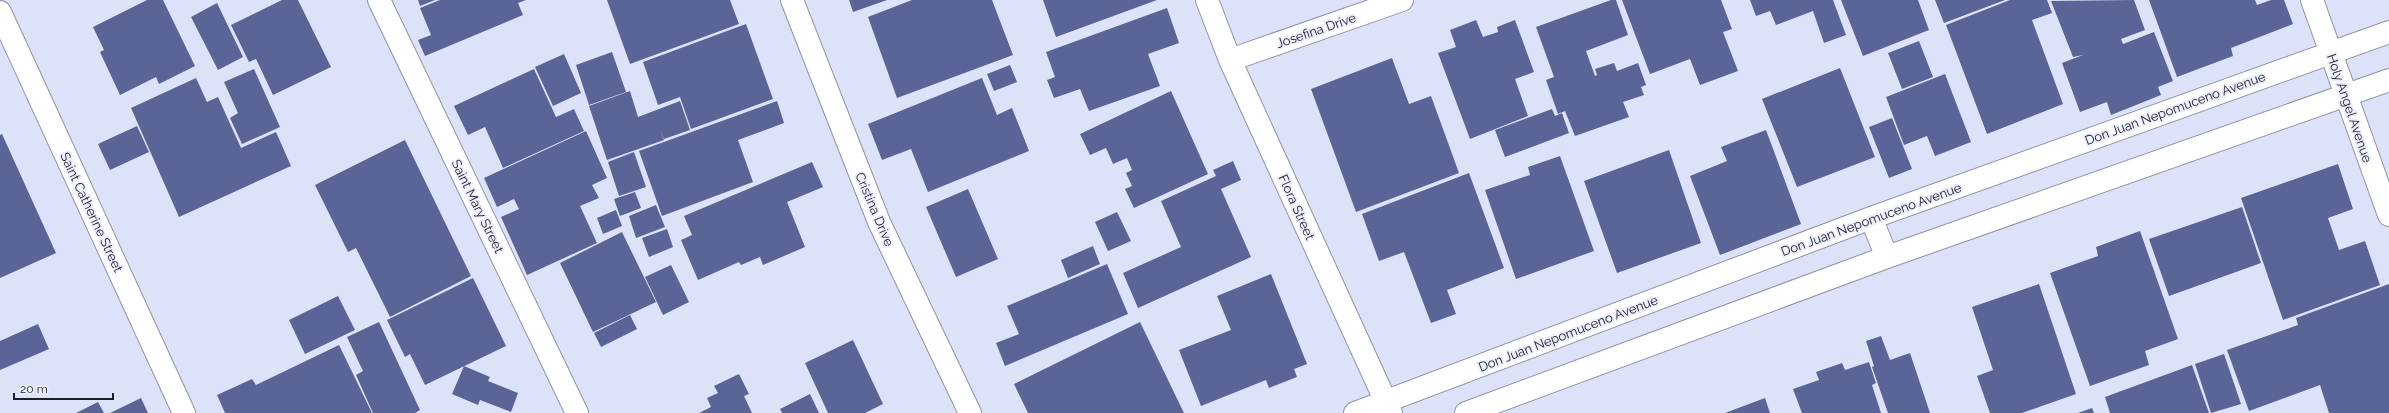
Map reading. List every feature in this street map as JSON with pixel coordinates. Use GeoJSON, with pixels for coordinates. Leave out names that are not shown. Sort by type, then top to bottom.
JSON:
{"type":"FeatureCollection","features":[{"type":"Feature","properties":{"kind":"street","name":"Saint Mary Street"},"geometry":{"type":"LineString","coordinates":[[379,0],[577,413]]}},
{"type":"Feature","properties":{"kind":"street","name":"Cristina Drive"},"geometry":{"type":"LineString","coordinates":[[792,0],[879,222],[970,413]]}},
{"type":"Feature","properties":{"kind":"street","name":"Flora Street"},"geometry":{"type":"LineString","coordinates":[[1207,0],[1230,60],[1388,408]]}},
{"type":"Feature","properties":{"kind":"street","name":"Josefina Drive"},"geometry":{"type":"LineString","coordinates":[[1230,60],[1402,0]]}},
{"type":"Feature","properties":{"kind":"street","name":"Holy Angel Avenue"},"geometry":{"type":"LineString","coordinates":[[2312,0],[2389,215]]}},
{"type":"Feature","properties":{"kind":"street","name":"Saint Catherine Street"},"geometry":{"type":"LineString","coordinates":[[0,12],[184,413]]}},
{"type":"Feature","properties":{"kind":"street","name":"Don Juan Nepomuceno Avenue"},"geometry":{"type":"LineString","coordinates":[[1355,413],[1388,408],[1871,218],[2389,32]]}},
{"type":"Feature","properties":{"kind":"street"},"geometry":{"type":"LineString","coordinates":[[1466,413],[1887,257],[2389,80]]}},
{"type":"Feature","properties":{"kind":"street"},"geometry":{"type":"LineString","coordinates":[[1871,218],[1887,257]]}},
{"type":"Feature","properties":{"kind":"building"},"geometry":{"type":"Polygon","coordinates":[[[147,0],[163,0],[195,66],[159,84],[156,77],[120,95],[100,52],[104,50],[93,27],[147,0]]]}},
{"type":"Feature","properties":{"kind":"building"},"geometry":{"type":"Polygon","coordinates":[[[282,0],[298,0],[331,67],[273,95],[256,59],[249,62],[231,25],[282,0]]]}},
{"type":"Feature","properties":{"kind":"building"},"geometry":{"type":"Polygon","coordinates":[[[418,0],[435,0],[420,6],[418,0]]]}},
{"type":"Feature","properties":{"kind":"building"},"geometry":{"type":"Polygon","coordinates":[[[440,0],[526,0],[518,3],[523,15],[425,56],[418,40],[431,35],[420,8],[440,0]]]}},
{"type":"Feature","properties":{"kind":"building"},"geometry":{"type":"Polygon","coordinates":[[[607,0],[730,0],[739,24],[630,64],[607,0]]]}},
{"type":"Feature","properties":{"kind":"building"},"geometry":{"type":"Polygon","coordinates":[[[849,0],[887,0],[853,12],[849,0]]]}},
{"type":"Feature","properties":{"kind":"building"},"geometry":{"type":"Polygon","coordinates":[[[912,0],[992,0],[1013,55],[897,98],[868,17],[912,0]]]}},
{"type":"Feature","properties":{"kind":"building"},"geometry":{"type":"Polygon","coordinates":[[[1043,0],[1157,0],[1056,37],[1043,0]]]}},
{"type":"Feature","properties":{"kind":"building"},"geometry":{"type":"Polygon","coordinates":[[[1611,0],[1616,0],[1628,35],[1586,51],[1595,76],[1597,75],[1595,69],[1614,63],[1617,71],[1638,63],[1646,85],[1641,87],[1644,95],[1623,102],[1629,117],[1575,136],[1565,111],[1558,114],[1546,80],[1554,77],[1536,27],[1611,0]]]}},
{"type":"Feature","properties":{"kind":"building"},"geometry":{"type":"Polygon","coordinates":[[[1622,0],[1721,0],[1732,29],[1723,32],[1738,71],[1700,85],[1690,59],[1650,74],[1622,0]]]}},
{"type":"Feature","properties":{"kind":"building"},"geometry":{"type":"Polygon","coordinates":[[[1750,0],[1833,0],[1846,35],[1824,43],[1813,11],[1776,25],[1770,11],[1756,16],[1750,0]]]}},
{"type":"Feature","properties":{"kind":"building"},"geometry":{"type":"Polygon","coordinates":[[[1841,0],[1918,0],[1929,30],[1863,56],[1841,0]]]}},
{"type":"Feature","properties":{"kind":"building"},"geometry":{"type":"Polygon","coordinates":[[[1935,0],[2005,0],[1944,23],[1935,0]]]}},
{"type":"Feature","properties":{"kind":"building"},"geometry":{"type":"Polygon","coordinates":[[[2010,0],[2047,0],[2052,13],[2032,20],[2063,104],[1987,134],[1946,25],[2010,0]]]}},
{"type":"Feature","properties":{"kind":"building"},"geometry":{"type":"Polygon","coordinates":[[[2134,0],[2145,30],[2121,39],[2123,44],[2154,32],[2173,81],[2158,87],[2161,95],[2111,115],[2107,102],[2080,112],[2062,63],[2083,55],[2073,57],[2051,1],[2134,0]]]}},
{"type":"Feature","properties":{"kind":"building"},"geometry":{"type":"Polygon","coordinates":[[[2149,0],[2255,0],[2257,5],[2271,0],[2284,0],[2293,24],[2231,48],[2233,56],[2177,77],[2149,0]]]}},
{"type":"Feature","properties":{"kind":"building"},"geometry":{"type":"Polygon","coordinates":[[[217,3],[243,57],[218,70],[191,17],[217,3]]]}},
{"type":"Feature","properties":{"kind":"building"},"geometry":{"type":"Polygon","coordinates":[[[1167,8],[1179,43],[1148,54],[1160,86],[1089,111],[1080,89],[1054,98],[1047,80],[1055,77],[1046,52],[1167,8]]]}},
{"type":"Feature","properties":{"kind":"building"},"geometry":{"type":"Polygon","coordinates":[[[1476,20],[1483,37],[1498,32],[1497,27],[1515,20],[1534,72],[1515,79],[1528,116],[1470,139],[1438,53],[1456,47],[1450,30],[1476,20]]]}},
{"type":"Feature","properties":{"kind":"building"},"geometry":{"type":"Polygon","coordinates":[[[746,24],[773,99],[691,129],[680,97],[658,105],[643,62],[746,24]]]}},
{"type":"Feature","properties":{"kind":"building"},"geometry":{"type":"Polygon","coordinates":[[[1919,41],[1933,77],[1902,89],[1888,53],[1919,41]]]}},
{"type":"Feature","properties":{"kind":"building"},"geometry":{"type":"Polygon","coordinates":[[[612,52],[626,92],[589,105],[576,65],[612,52]]]}},
{"type":"Feature","properties":{"kind":"building"},"geometry":{"type":"Polygon","coordinates":[[[564,54],[581,93],[553,106],[535,67],[564,54]]]}},
{"type":"Feature","properties":{"kind":"building"},"geometry":{"type":"Polygon","coordinates":[[[1392,58],[1409,104],[1431,96],[1459,173],[1356,212],[1311,89],[1392,58]]]}},
{"type":"Feature","properties":{"kind":"building"},"geometry":{"type":"Polygon","coordinates":[[[1010,65],[1017,82],[994,91],[987,74],[1010,65]]]}},
{"type":"Feature","properties":{"kind":"building"},"geometry":{"type":"Polygon","coordinates":[[[1840,68],[1875,157],[1797,187],[1762,99],[1840,68]]]}},
{"type":"Feature","properties":{"kind":"building"},"geometry":{"type":"Polygon","coordinates":[[[254,69],[280,127],[242,144],[230,118],[238,113],[224,82],[254,69]]]}},
{"type":"Feature","properties":{"kind":"building"},"geometry":{"type":"Polygon","coordinates":[[[534,69],[556,117],[574,109],[584,131],[503,168],[485,127],[468,135],[454,106],[534,69]]]}},
{"type":"Feature","properties":{"kind":"building"},"geometry":{"type":"Polygon","coordinates":[[[1945,74],[1971,142],[1935,156],[1927,136],[1904,145],[1886,97],[1945,74]]]}},
{"type":"Feature","properties":{"kind":"building"},"geometry":{"type":"Polygon","coordinates":[[[196,78],[207,102],[218,97],[241,148],[276,132],[291,166],[179,217],[131,108],[196,78]]]}},
{"type":"Feature","properties":{"kind":"building"},"geometry":{"type":"Polygon","coordinates":[[[982,78],[997,115],[1012,108],[1029,151],[928,192],[911,149],[882,160],[868,124],[982,78]]]}},
{"type":"Feature","properties":{"kind":"building"},"geometry":{"type":"Polygon","coordinates":[[[630,91],[638,117],[680,101],[690,130],[664,139],[660,129],[664,140],[607,160],[589,106],[630,91]]]}},
{"type":"Feature","properties":{"kind":"building"},"geometry":{"type":"Polygon","coordinates":[[[1171,91],[1208,174],[1134,208],[1125,189],[1132,186],[1126,173],[1132,170],[1127,158],[1113,164],[1106,148],[1090,155],[1080,134],[1171,91]]]}},
{"type":"Feature","properties":{"kind":"building"},"geometry":{"type":"Polygon","coordinates":[[[777,101],[784,123],[738,140],[753,182],[662,216],[639,151],[777,101]]]}},
{"type":"Feature","properties":{"kind":"building"},"geometry":{"type":"Polygon","coordinates":[[[1552,109],[1555,116],[1562,113],[1569,133],[1505,157],[1495,130],[1552,109]]]}},
{"type":"Feature","properties":{"kind":"building"},"geometry":{"type":"Polygon","coordinates":[[[1892,118],[1912,169],[1889,178],[1869,127],[1892,118]]]}},
{"type":"Feature","properties":{"kind":"building"},"geometry":{"type":"Polygon","coordinates":[[[137,126],[149,152],[110,170],[98,144],[137,126]]]}},
{"type":"Feature","properties":{"kind":"building"},"geometry":{"type":"Polygon","coordinates":[[[1766,130],[1801,224],[1720,255],[1690,176],[1727,161],[1721,147],[1766,130]]]}},
{"type":"Feature","properties":{"kind":"building"},"geometry":{"type":"Polygon","coordinates":[[[586,131],[607,178],[592,185],[599,198],[580,206],[597,243],[527,275],[501,217],[519,209],[514,199],[497,207],[484,178],[586,131]]]}},
{"type":"Feature","properties":{"kind":"building"},"geometry":{"type":"Polygon","coordinates":[[[2,134],[56,253],[0,278],[0,135],[2,134]]]}},
{"type":"Feature","properties":{"kind":"building"},"geometry":{"type":"Polygon","coordinates":[[[405,140],[471,276],[390,317],[356,248],[348,252],[315,185],[405,140]]]}},
{"type":"Feature","properties":{"kind":"building"},"geometry":{"type":"Polygon","coordinates":[[[1669,150],[1701,243],[1617,273],[1584,181],[1669,150]]]}},
{"type":"Feature","properties":{"kind":"building"},"geometry":{"type":"Polygon","coordinates":[[[634,152],[646,187],[619,196],[608,162],[634,152]]]}},
{"type":"Feature","properties":{"kind":"building"},"geometry":{"type":"Polygon","coordinates":[[[1560,156],[1594,251],[1516,279],[1485,190],[1530,175],[1528,167],[1560,156]]]}},
{"type":"Feature","properties":{"kind":"building"},"geometry":{"type":"Polygon","coordinates":[[[1233,161],[1241,180],[1221,189],[1251,257],[1138,308],[1123,273],[1181,247],[1161,201],[1216,176],[1213,170],[1233,161]]]}},
{"type":"Feature","properties":{"kind":"building"},"geometry":{"type":"Polygon","coordinates":[[[812,162],[823,187],[787,202],[805,247],[763,265],[760,257],[741,265],[739,262],[698,280],[681,240],[692,235],[684,216],[812,162]]]}},
{"type":"Feature","properties":{"kind":"building"},"geometry":{"type":"Polygon","coordinates":[[[2338,164],[2353,209],[2328,218],[2339,250],[2365,241],[2380,285],[2283,320],[2241,198],[2338,164]]]}},
{"type":"Feature","properties":{"kind":"building"},"geometry":{"type":"Polygon","coordinates":[[[1469,173],[1504,268],[1447,290],[1456,314],[1431,323],[1404,252],[1379,261],[1362,214],[1469,173]]]}},
{"type":"Feature","properties":{"kind":"building"},"geometry":{"type":"Polygon","coordinates":[[[968,189],[998,259],[956,277],[926,207],[968,189]]]}},
{"type":"Feature","properties":{"kind":"building"},"geometry":{"type":"Polygon","coordinates":[[[635,192],[641,208],[620,216],[614,199],[635,192]]]}},
{"type":"Feature","properties":{"kind":"building"},"geometry":{"type":"Polygon","coordinates":[[[656,205],[665,227],[636,238],[629,216],[656,205]]]}},
{"type":"Feature","properties":{"kind":"building"},"geometry":{"type":"Polygon","coordinates":[[[2242,207],[2261,263],[2169,296],[2149,239],[2242,207]]]}},
{"type":"Feature","properties":{"kind":"building"},"geometry":{"type":"Polygon","coordinates":[[[616,210],[622,226],[603,234],[597,218],[616,210]]]}},
{"type":"Feature","properties":{"kind":"building"},"geometry":{"type":"Polygon","coordinates":[[[1117,212],[1131,241],[1108,251],[1095,222],[1117,212]]]}},
{"type":"Feature","properties":{"kind":"building"},"geometry":{"type":"Polygon","coordinates":[[[667,229],[673,247],[649,257],[642,238],[667,229]]]}},
{"type":"Feature","properties":{"kind":"building"},"geometry":{"type":"Polygon","coordinates":[[[2140,231],[2178,339],[2145,351],[2149,365],[2090,386],[2050,273],[2098,256],[2096,247],[2140,231]]]}},
{"type":"Feature","properties":{"kind":"building"},"geometry":{"type":"Polygon","coordinates":[[[622,232],[656,302],[593,332],[560,263],[622,232]]]}},
{"type":"Feature","properties":{"kind":"building"},"geometry":{"type":"Polygon","coordinates":[[[1093,246],[1100,264],[1068,278],[1061,260],[1093,246]]]}},
{"type":"Feature","properties":{"kind":"building"},"geometry":{"type":"Polygon","coordinates":[[[1107,264],[1128,314],[1005,366],[996,343],[1019,334],[1007,306],[1107,264]]]}},
{"type":"Feature","properties":{"kind":"building"},"geometry":{"type":"Polygon","coordinates":[[[671,265],[689,302],[663,315],[645,277],[671,265]]]}},
{"type":"Feature","properties":{"kind":"building"},"geometry":{"type":"Polygon","coordinates":[[[1271,274],[1307,364],[1294,369],[1297,377],[1269,388],[1266,380],[1201,406],[1179,350],[1231,330],[1217,296],[1271,274]]]}},
{"type":"Feature","properties":{"kind":"building"},"geometry":{"type":"Polygon","coordinates":[[[473,278],[506,346],[425,385],[410,354],[405,357],[387,320],[473,278]]]}},
{"type":"Feature","properties":{"kind":"building"},"geometry":{"type":"Polygon","coordinates":[[[2039,284],[2076,394],[2022,413],[1990,413],[1977,376],[1993,370],[1972,307],[2039,284]]]}},
{"type":"Feature","properties":{"kind":"building"},"geometry":{"type":"Polygon","coordinates":[[[2389,284],[2389,413],[2329,413],[2320,385],[2249,411],[2227,350],[2298,325],[2296,318],[2389,284]]]}},
{"type":"Feature","properties":{"kind":"building"},"geometry":{"type":"Polygon","coordinates":[[[338,296],[355,330],[305,354],[289,320],[338,296]]]}},
{"type":"Feature","properties":{"kind":"building"},"geometry":{"type":"Polygon","coordinates":[[[630,315],[637,329],[601,347],[594,333],[630,315]]]}},
{"type":"Feature","properties":{"kind":"building"},"geometry":{"type":"Polygon","coordinates":[[[379,322],[420,410],[415,413],[373,413],[356,375],[363,371],[347,337],[379,322]]]}},
{"type":"Feature","properties":{"kind":"building"},"geometry":{"type":"Polygon","coordinates":[[[1140,322],[1184,413],[1028,413],[1014,384],[1140,322]]]}},
{"type":"Feature","properties":{"kind":"building"},"geometry":{"type":"Polygon","coordinates":[[[38,324],[49,349],[0,370],[0,341],[38,324]]]}},
{"type":"Feature","properties":{"kind":"building"},"geometry":{"type":"Polygon","coordinates":[[[1881,336],[1890,360],[1910,353],[1930,413],[1888,413],[1872,367],[1874,366],[1866,341],[1881,336]]]}},
{"type":"Feature","properties":{"kind":"building"},"geometry":{"type":"Polygon","coordinates":[[[853,340],[883,404],[865,413],[828,413],[805,363],[853,340]]]}},
{"type":"Feature","properties":{"kind":"building"},"geometry":{"type":"Polygon","coordinates":[[[339,345],[372,413],[225,413],[217,395],[252,379],[256,385],[339,345]]]}},
{"type":"Feature","properties":{"kind":"building"},"geometry":{"type":"Polygon","coordinates":[[[2224,354],[2241,404],[2211,413],[2195,364],[2224,354]]]}},
{"type":"Feature","properties":{"kind":"building"},"geometry":{"type":"Polygon","coordinates":[[[1869,362],[1876,383],[1872,385],[1881,413],[1802,413],[1793,389],[1819,380],[1816,372],[1842,363],[1845,370],[1869,362]]]}},
{"type":"Feature","properties":{"kind":"building"},"geometry":{"type":"Polygon","coordinates":[[[2192,365],[2209,413],[2110,413],[2105,397],[2192,365]]]}},
{"type":"Feature","properties":{"kind":"building"},"geometry":{"type":"Polygon","coordinates":[[[464,366],[490,377],[488,381],[518,393],[511,412],[480,400],[478,405],[452,394],[464,366]]]}},
{"type":"Feature","properties":{"kind":"building"},"geometry":{"type":"Polygon","coordinates":[[[739,374],[749,394],[744,396],[752,413],[699,413],[711,407],[707,398],[718,393],[714,386],[739,374]]]}},
{"type":"Feature","properties":{"kind":"building"},"geometry":{"type":"Polygon","coordinates":[[[810,394],[819,413],[782,413],[780,409],[810,394]]]}},
{"type":"Feature","properties":{"kind":"building"},"geometry":{"type":"Polygon","coordinates":[[[141,398],[148,413],[110,413],[141,398]]]}},
{"type":"Feature","properties":{"kind":"building"},"geometry":{"type":"Polygon","coordinates":[[[1765,398],[1770,413],[1725,413],[1765,398]]]}},
{"type":"Feature","properties":{"kind":"building"},"geometry":{"type":"Polygon","coordinates":[[[98,402],[104,413],[76,413],[98,402]]]}},
{"type":"Feature","properties":{"kind":"building"},"geometry":{"type":"Polygon","coordinates":[[[2092,408],[2094,413],[2078,413],[2092,408]]]}}]}
